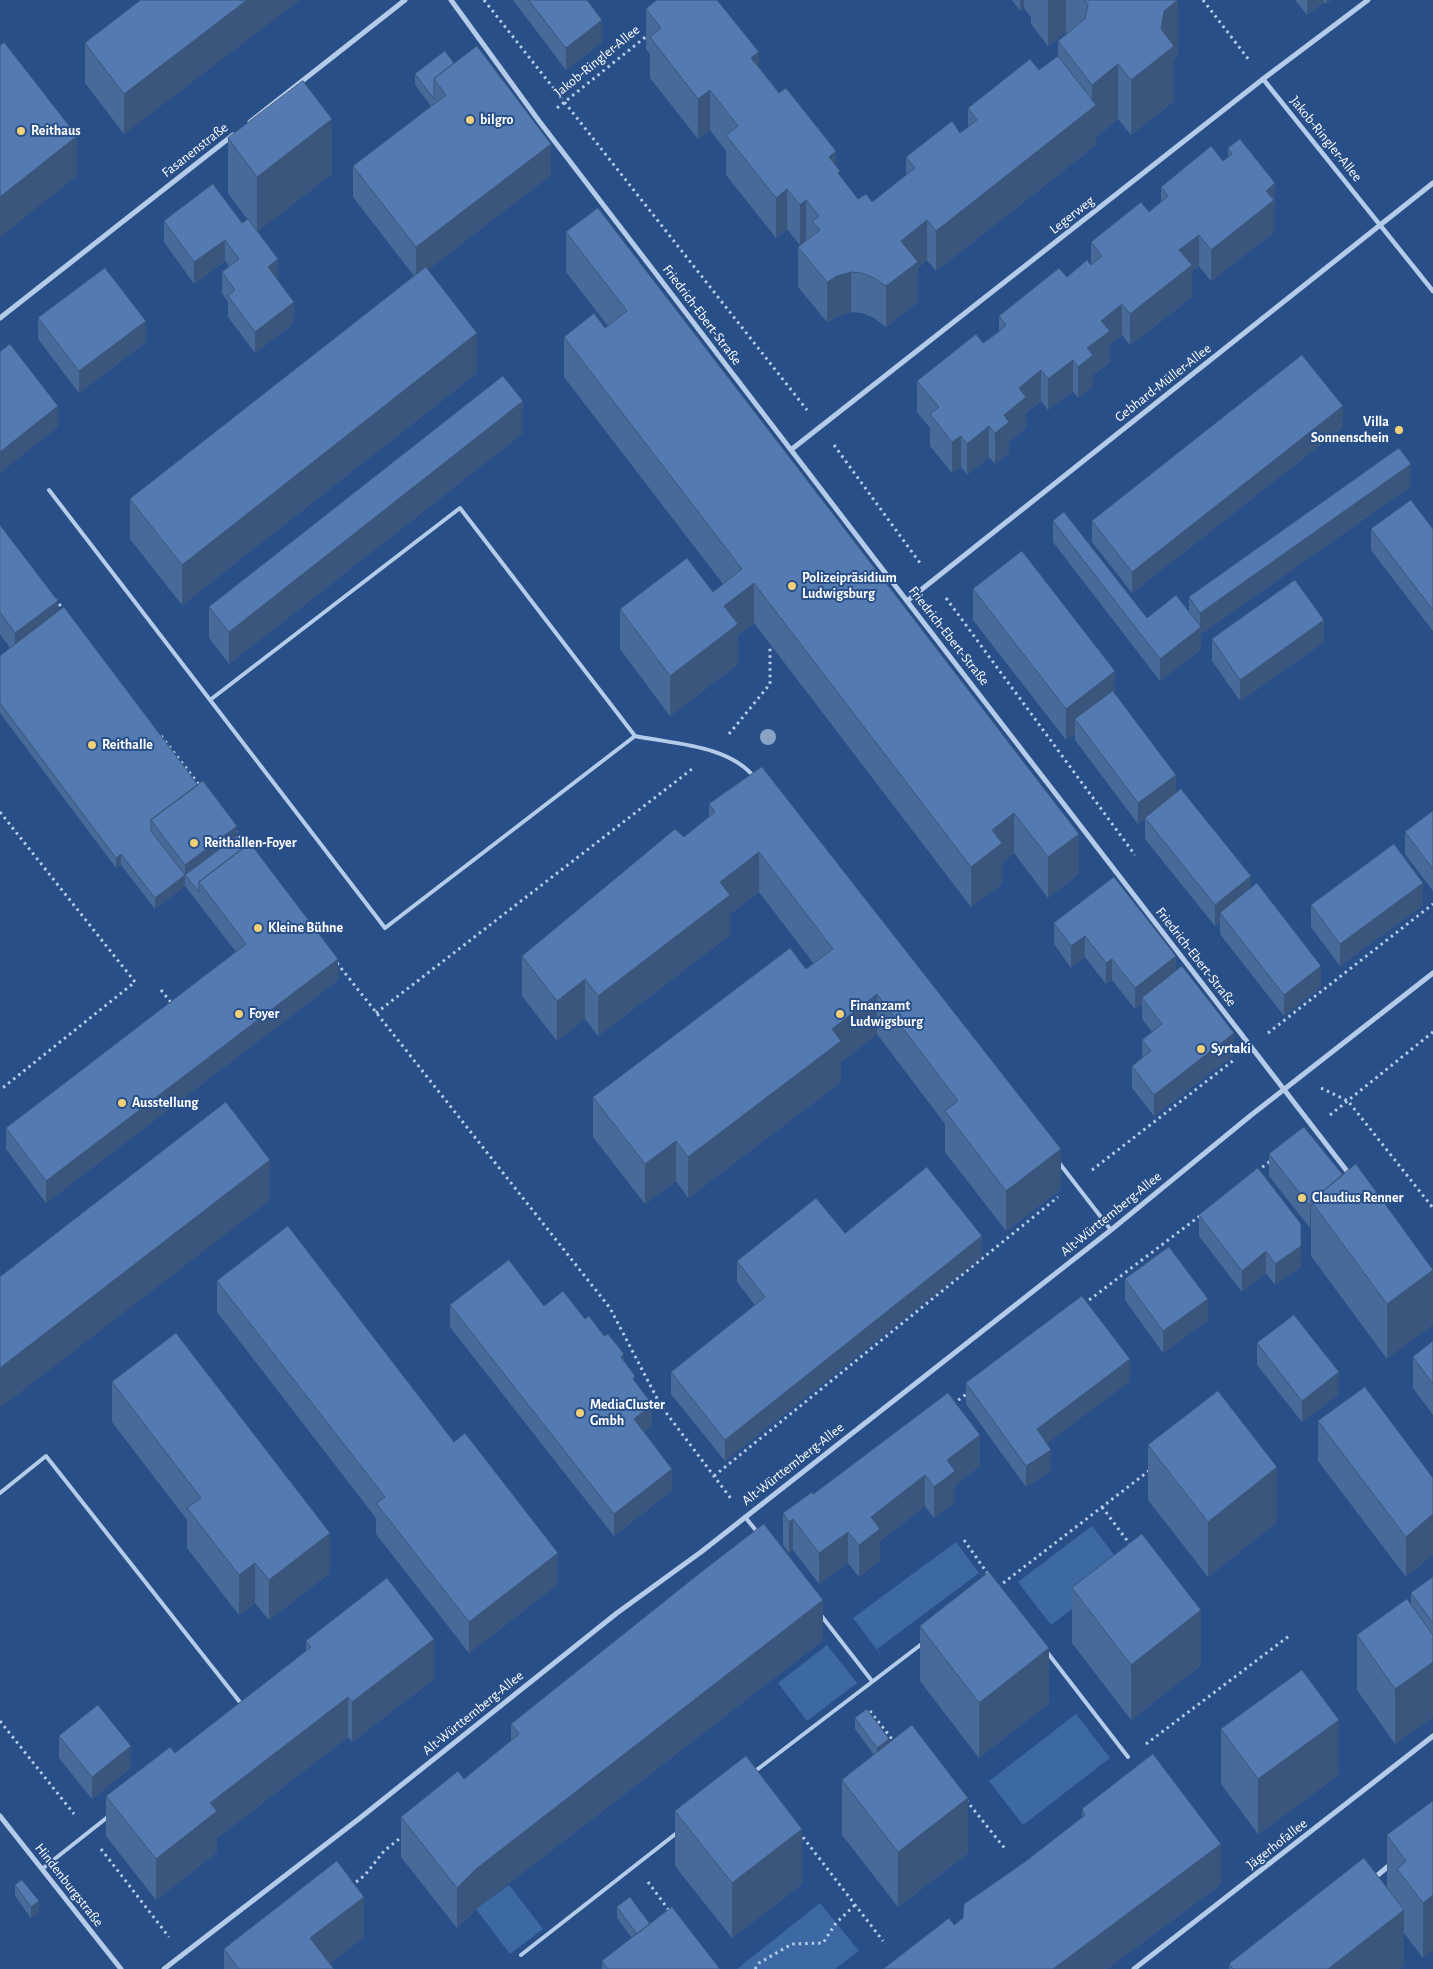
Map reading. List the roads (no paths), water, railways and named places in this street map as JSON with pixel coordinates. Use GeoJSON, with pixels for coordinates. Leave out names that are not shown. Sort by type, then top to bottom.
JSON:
{"type":"FeatureCollection","features":[{"type":"Feature","properties":{"kind":"street","name":"Fasanenstraße"},"geometry":{"type":"LineString","coordinates":[[0,318],[405,0]]}},
{"type":"Feature","properties":{"kind":"street","name":"Friedrich-Ebert-Straße"},"geometry":{"type":"LineString","coordinates":[[451,0],[539,121],[1356,1182]]}},
{"type":"Feature","properties":{"kind":"street","name":"Legerweg"},"geometry":{"type":"LineString","coordinates":[[792,450],[1263,79],[1368,0]]}},
{"type":"Feature","properties":{"kind":"street","name":"Jakob-Ringler-Allee"},"geometry":{"type":"LineString","coordinates":[[1263,79],[1433,291]]}},
{"type":"Feature","properties":{"kind":"street","name":"Gebhard-Müller-Allee"},"geometry":{"type":"LineString","coordinates":[[907,601],[1433,183]]}},
{"type":"Feature","properties":{"kind":"street","name":"Alt-Württemberg-Allee"},"geometry":{"type":"LineString","coordinates":[[164,1969],[360,1818],[617,1613],[701,1552],[1111,1230],[1284,1090],[1433,973]]}},
{"type":"Feature","properties":{"kind":"street","name":"Jägerhofallee"},"geometry":{"type":"LineString","coordinates":[[1134,1969],[1433,1736]]}},
{"type":"Feature","properties":{"kind":"street","name":"Hindenburgstraße"},"geometry":{"type":"LineString","coordinates":[[0,1816],[121,1969]]}},
{"type":"Feature","properties":{"kind":"street"},"geometry":{"type":"LineString","coordinates":[[1366,1885],[1396,1861]]}},
{"type":"Feature","properties":{"kind":"lane"},"geometry":{"type":"LineString","coordinates":[[50,490],[385,928],[635,736]]}},
{"type":"Feature","properties":{"kind":"lane"},"geometry":{"type":"LineString","coordinates":[[210,700],[460,508],[635,736],[716,751],[747,767],[759,782]]}},
{"type":"Feature","properties":{"kind":"lane"},"geometry":{"type":"LineString","coordinates":[[1056,1160],[1111,1230]]}},
{"type":"Feature","properties":{"kind":"lane"},"geometry":{"type":"LineString","coordinates":[[0,1493],[46,1456],[245,1708],[238,1714]]}},
{"type":"Feature","properties":{"kind":"lane"},"geometry":{"type":"LineString","coordinates":[[745,1516],[762,1539]]}},
{"type":"Feature","properties":{"kind":"lane"},"geometry":{"type":"LineString","coordinates":[[819,1612],[872,1681]]}},
{"type":"Feature","properties":{"kind":"lane"},"geometry":{"type":"LineString","coordinates":[[753,1773],[927,1640]]}},
{"type":"Feature","properties":{"kind":"lane"},"geometry":{"type":"LineString","coordinates":[[1045,1649],[1128,1757]]}},
{"type":"Feature","properties":{"kind":"lane"},"geometry":{"type":"LineString","coordinates":[[42,1869],[114,1812]]}},
{"type":"Feature","properties":{"kind":"lane"},"geometry":{"type":"LineString","coordinates":[[521,1955],[680,1831]]}},
{"type":"Feature","properties":{"kind":"place","name":"bilgro"},"geometry":{"type":"Point","coordinates":[470,120]}},
{"type":"Feature","properties":{"kind":"place","name":"Reithaus"},"geometry":{"type":"Point","coordinates":[21,131]}},
{"type":"Feature","properties":{"kind":"place","name":"Villa Sonnenschein"},"geometry":{"type":"Point","coordinates":[1399,430]}},
{"type":"Feature","properties":{"kind":"place","name":"Polizeipräsidium Ludwigsburg"},"geometry":{"type":"Point","coordinates":[792,586]}},
{"type":"Feature","properties":{"kind":"place","name":"Reithalle"},"geometry":{"type":"Point","coordinates":[92,745]}},
{"type":"Feature","properties":{"kind":"place","name":"Reithallen-Foyer"},"geometry":{"type":"Point","coordinates":[194,843]}},
{"type":"Feature","properties":{"kind":"place","name":"Kleine Bühne"},"geometry":{"type":"Point","coordinates":[258,928]}},
{"type":"Feature","properties":{"kind":"place","name":"Foyer"},"geometry":{"type":"Point","coordinates":[239,1014]}},
{"type":"Feature","properties":{"kind":"place","name":"Finanzamt Ludwigsburg"},"geometry":{"type":"Point","coordinates":[840,1014]}},
{"type":"Feature","properties":{"kind":"place","name":"Syrtaki"},"geometry":{"type":"Point","coordinates":[1201,1049]}},
{"type":"Feature","properties":{"kind":"place","name":"Ausstellung"},"geometry":{"type":"Point","coordinates":[122,1103]}},
{"type":"Feature","properties":{"kind":"place","name":"Claudius Renner"},"geometry":{"type":"Point","coordinates":[1302,1198]}},
{"type":"Feature","properties":{"kind":"place","name":"MediaCluster Gmbh"},"geometry":{"type":"Point","coordinates":[580,1413]}}]}
